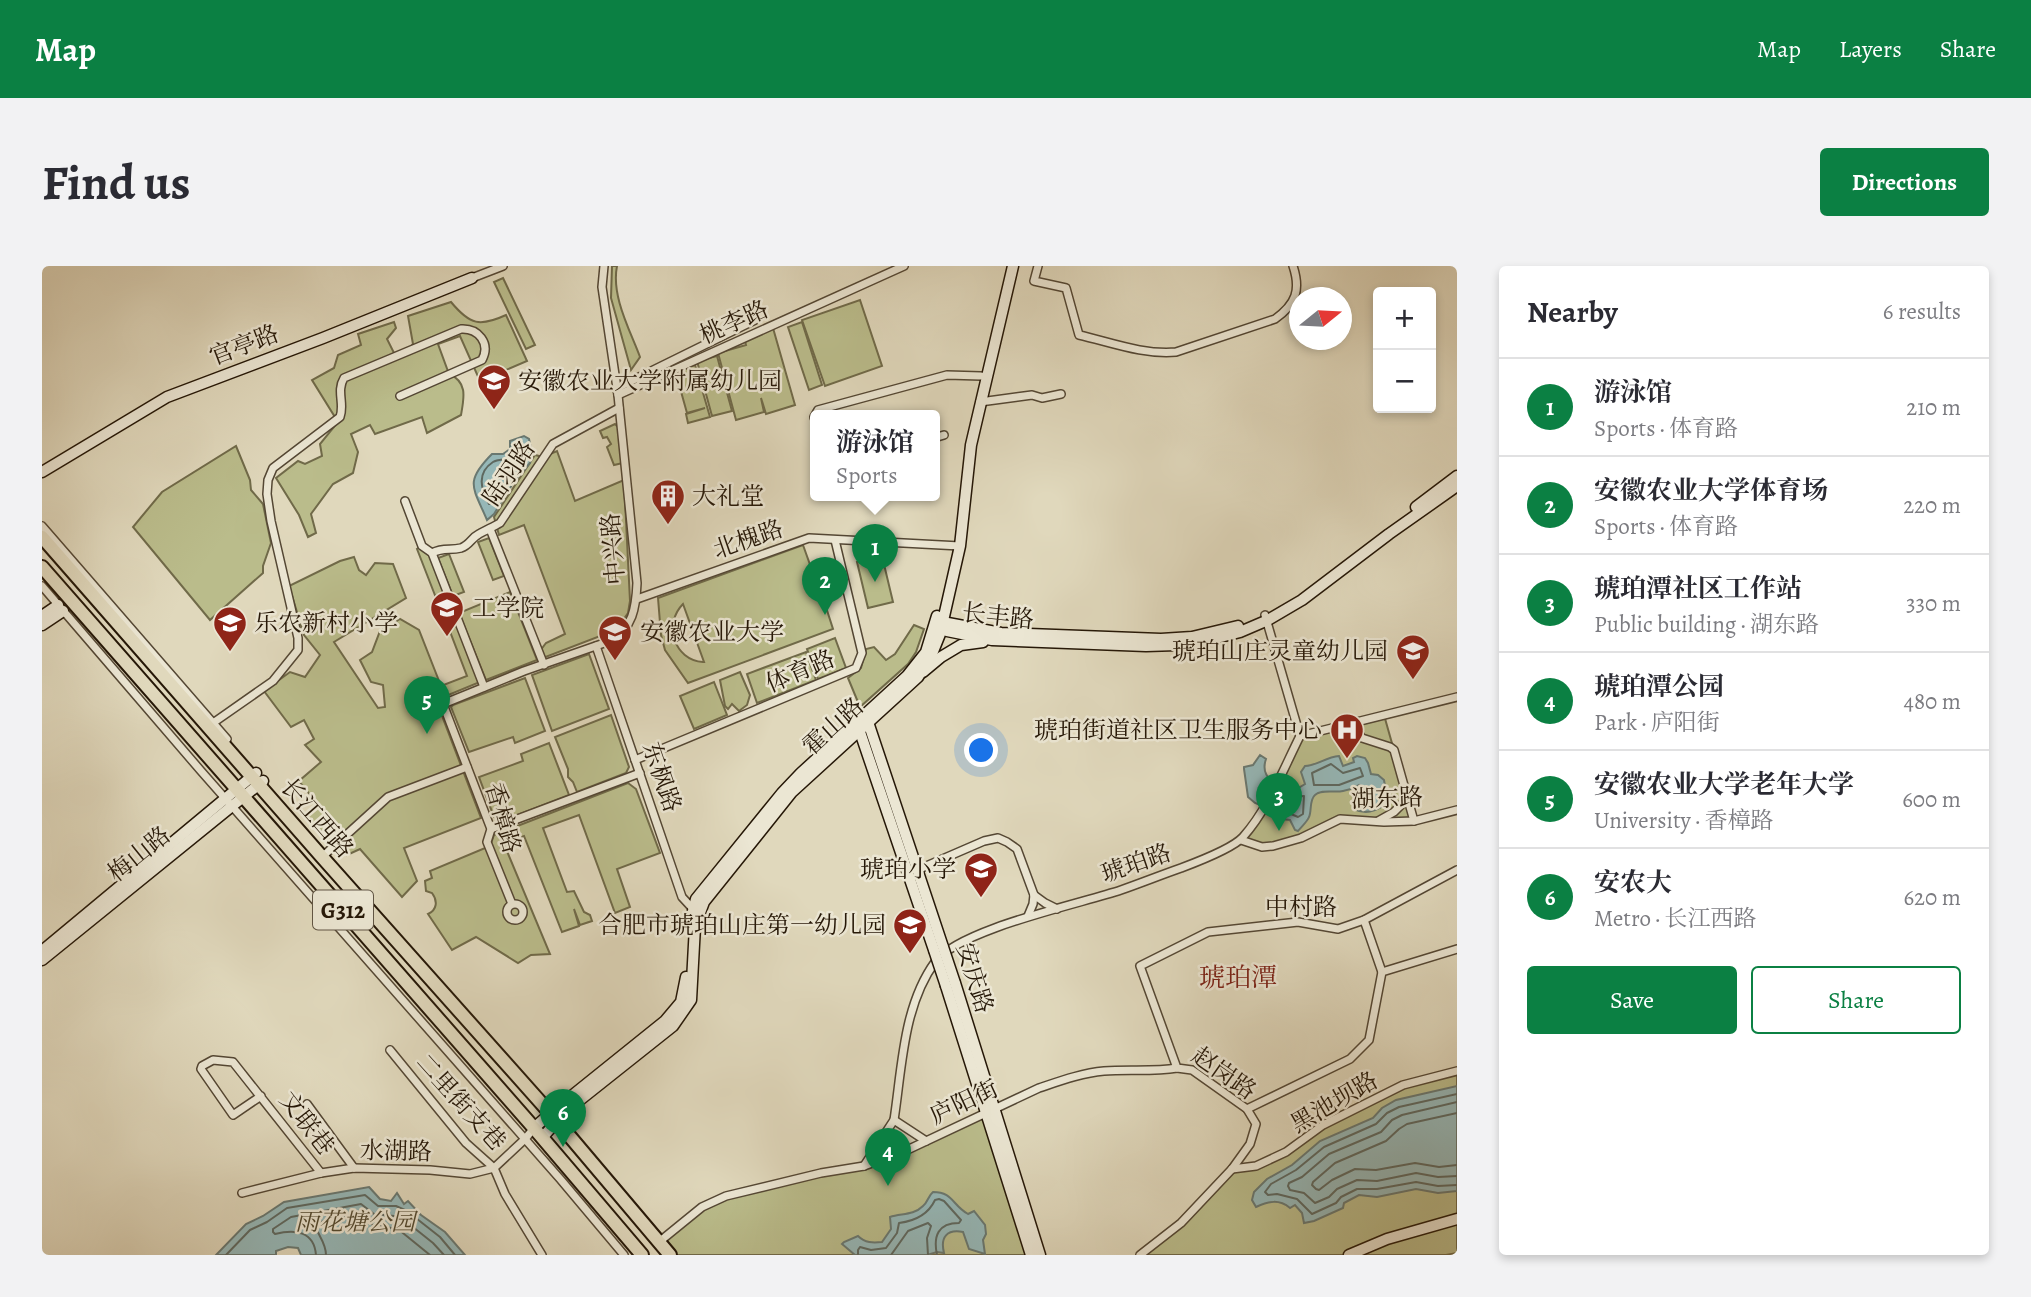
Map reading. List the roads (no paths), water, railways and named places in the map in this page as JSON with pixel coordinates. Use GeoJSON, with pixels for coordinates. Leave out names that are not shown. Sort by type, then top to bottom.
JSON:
{"type":"FeatureCollection","features":[{"type":"Feature","properties":{"kind":"highway","name":"长江西路"},"geometry":{"type":"LineString","coordinates":[[42,537],[555,1116],[673,1255]]}},
{"type":"Feature","properties":{"kind":"highway","name":"长江西路"},"geometry":{"type":"LineString","coordinates":[[42,567],[235,798],[538,1133],[642,1255]]}},
{"type":"Feature","properties":{"kind":"main road","name":"霍山路"},"geometry":{"type":"LineString","coordinates":[[957,546],[966,442],[1008,266]]}},
{"type":"Feature","properties":{"kind":"main road","name":"霍山路"},"geometry":{"type":"LineString","coordinates":[[867,718],[918,677],[932,654],[957,546],[971,445],[1013,266]]}},
{"type":"Feature","properties":{"kind":"main road","name":"官亭路"},"geometry":{"type":"LineString","coordinates":[[42,472],[167,397],[472,278]]}},
{"type":"Feature","properties":{"kind":"main road","name":"长丰路"},"geometry":{"type":"LineString","coordinates":[[940,623],[947,631],[992,640],[1177,645],[1240,632],[1293,599],[1457,476]]}},
{"type":"Feature","properties":{"kind":"main road","name":"长丰路"},"geometry":{"type":"LineString","coordinates":[[940,623],[1001,633],[1161,639],[1192,637],[1238,626],[1266,617],[1302,600],[1457,486]]}},
{"type":"Feature","properties":{"kind":"main road"},"geometry":{"type":"LineString","coordinates":[[42,616],[61,608]]}},
{"type":"Feature","properties":{"kind":"main road"},"geometry":{"type":"LineString","coordinates":[[42,625],[61,608]]}},
{"type":"Feature","properties":{"kind":"main road","name":"霍山路"},"geometry":{"type":"LineString","coordinates":[[538,1133],[555,1116],[566,1111],[673,1026],[691,1000],[696,899],[782,793],[801,773],[858,727],[907,676],[926,652],[940,623]]}},
{"type":"Feature","properties":{"kind":"main road"},"geometry":{"type":"LineString","coordinates":[[918,677],[941,657],[961,645],[992,640]]}},
{"type":"Feature","properties":{"kind":"main road","name":"安庆路"},"geometry":{"type":"LineString","coordinates":[[867,718],[917,870],[1031,1255]]}},
{"type":"Feature","properties":{"kind":"main road","name":"安庆路"},"geometry":{"type":"LineString","coordinates":[[858,727],[939,948]]}},
{"type":"Feature","properties":{"kind":"main road","name":"梅山路"},"geometry":{"type":"LineString","coordinates":[[42,960],[258,779]]}},
{"type":"Feature","properties":{"kind":"main road","name":"梅山路"},"geometry":{"type":"LineString","coordinates":[[42,951],[235,798]]}},
{"type":"Feature","properties":{"kind":"main road","name":"安庆路"},"geometry":{"type":"LineString","coordinates":[[990,1111],[1040,1255]]}},
{"type":"Feature","properties":{"kind":"main road"},"geometry":{"type":"LineString","coordinates":[[1349,1255],[1387,1239],[1457,1219]]}},
{"type":"Feature","properties":{"kind":"street"},"geometry":{"type":"LineString","coordinates":[[472,278],[503,266]]}},
{"type":"Feature","properties":{"kind":"street","name":"中兴路"},"geometry":{"type":"LineString","coordinates":[[443,704],[610,641],[621,635],[631,621],[637,583],[603,287],[604,266]]}},
{"type":"Feature","properties":{"kind":"street","name":"桃李路"},"geometry":{"type":"LineString","coordinates":[[617,392],[904,266]]}},
{"type":"Feature","properties":{"kind":"street"},"geometry":{"type":"LineString","coordinates":[[1038,266],[1034,281],[1066,288],[1079,335],[1164,353],[1176,352],[1275,319],[1286,312],[1297,292],[1293,266]]}},
{"type":"Feature","properties":{"kind":"street"},"geometry":{"type":"LineString","coordinates":[[617,392],[755,320]]}},
{"type":"Feature","properties":{"kind":"street"},"geometry":{"type":"LineString","coordinates":[[213,723],[273,681],[298,650],[298,638],[267,494],[270,474],[274,468],[340,417],[340,384],[344,378],[461,329],[468,329],[481,337],[485,344],[482,360],[400,396]]}},
{"type":"Feature","properties":{"kind":"street"},"geometry":{"type":"LineString","coordinates":[[818,410],[947,375],[981,376]]}},
{"type":"Feature","properties":{"kind":"street"},"geometry":{"type":"LineString","coordinates":[[980,402],[1032,394],[1042,398],[1061,394]]}},
{"type":"Feature","properties":{"kind":"street","name":"陆羽路"},"geometry":{"type":"LineString","coordinates":[[432,553],[442,548],[457,549],[468,545],[476,535],[500,523],[553,444],[619,408]]}},
{"type":"Feature","properties":{"kind":"street"},"geometry":{"type":"LineString","coordinates":[[940,436],[944,435]]}},
{"type":"Feature","properties":{"kind":"street"},"geometry":{"type":"LineString","coordinates":[[405,500],[422,546],[432,553],[484,687]]}},
{"type":"Feature","properties":{"kind":"street"},"geometry":{"type":"LineString","coordinates":[[42,526],[213,723],[258,779]]}},
{"type":"Feature","properties":{"kind":"street"},"geometry":{"type":"LineString","coordinates":[[490,529],[544,664]]}},
{"type":"Feature","properties":{"kind":"street","name":"北槐路"},"geometry":{"type":"LineString","coordinates":[[636,599],[809,538],[957,546]]}},
{"type":"Feature","properties":{"kind":"street","name":"体育路"},"geometry":{"type":"LineString","coordinates":[[635,760],[856,667],[863,653],[835,540]]}},
{"type":"Feature","properties":{"kind":"street"},"geometry":{"type":"LineString","coordinates":[[42,586],[172,737],[235,798],[624,1255]]}},
{"type":"Feature","properties":{"kind":"street"},"geometry":{"type":"LineString","coordinates":[[1266,617],[1300,736],[1457,697]]}},
{"type":"Feature","properties":{"kind":"street","name":"东枫路"},"geometry":{"type":"LineString","coordinates":[[596,646],[682,897],[696,912]]}},
{"type":"Feature","properties":{"kind":"street","name":"香樟路"},"geometry":{"type":"LineString","coordinates":[[443,704],[491,829],[487,842],[512,904]]}},
{"type":"Feature","properties":{"kind":"street"},"geometry":{"type":"LineString","coordinates":[[1352,723],[1362,738],[1394,750],[1413,821]]}},
{"type":"Feature","properties":{"kind":"street","name":"琥珀路"},"geometry":{"type":"LineString","coordinates":[[894,1120],[909,1017],[936,960],[961,942],[1028,916],[1122,889],[1202,860],[1241,840],[1262,810],[1300,736]]}},
{"type":"Feature","properties":{"kind":"street"},"geometry":{"type":"LineString","coordinates":[[324,855],[388,797],[467,767]]}},
{"type":"Feature","properties":{"kind":"street"},"geometry":{"type":"LineString","coordinates":[[491,829],[640,774]]}},
{"type":"Feature","properties":{"kind":"street"},"geometry":{"type":"LineString","coordinates":[[1378,821],[1394,812],[1407,799]]}},
{"type":"Feature","properties":{"kind":"street","name":"湖东路"},"geometry":{"type":"LineString","coordinates":[[1241,840],[1262,847],[1273,846],[1301,838],[1340,819],[1413,821],[1457,810]]}},
{"type":"Feature","properties":{"kind":"street"},"geometry":{"type":"LineString","coordinates":[[917,870],[984,841],[998,838],[1017,849],[1034,895],[1028,916]]}},
{"type":"Feature","properties":{"kind":"street","name":"中村路"},"geometry":{"type":"LineString","coordinates":[[1140,966],[1208,932],[1298,922],[1338,929],[1364,920],[1457,870]]}},
{"type":"Feature","properties":{"kind":"street"},"geometry":{"type":"LineString","coordinates":[[1034,895],[1057,909]]}},
{"type":"Feature","properties":{"kind":"street"},"geometry":{"type":"LineString","coordinates":[[1247,1109],[1350,1059],[1369,1040],[1382,972],[1364,920]]}},
{"type":"Feature","properties":{"kind":"street"},"geometry":{"type":"LineString","coordinates":[[1382,972],[1457,949]]}},
{"type":"Feature","properties":{"kind":"street","name":"赵岗路"},"geometry":{"type":"LineString","coordinates":[[1140,966],[1177,1068],[1192,1070],[1247,1109],[1256,1124],[1250,1144],[1231,1169],[1181,1223],[1140,1255]]}},
{"type":"Feature","properties":{"kind":"street","name":"二里街支巷"},"geometry":{"type":"LineString","coordinates":[[390,1050],[466,1143],[494,1168],[505,1194],[542,1255]]}},
{"type":"Feature","properties":{"kind":"street","name":"文联巷"},"geometry":{"type":"LineString","coordinates":[[261,1096],[233,1115],[201,1069],[202,1066],[213,1060],[233,1062],[261,1096],[321,1173]]}},
{"type":"Feature","properties":{"kind":"street","name":"庐阳街"},"geometry":{"type":"LineString","coordinates":[[661,1241],[702,1207],[726,1196],[821,1173],[864,1166],[926,1141],[1039,1088],[1104,1071],[1177,1068]]}},
{"type":"Feature","properties":{"kind":"street","name":"黑池坝路"},"geometry":{"type":"LineString","coordinates":[[1231,1169],[1255,1166],[1286,1153],[1323,1125],[1403,1085],[1457,1072]]}},
{"type":"Feature","properties":{"kind":"street"},"geometry":{"type":"LineString","coordinates":[[307,1104],[354,1168]]}},
{"type":"Feature","properties":{"kind":"street"},"geometry":{"type":"LineString","coordinates":[[864,1166],[894,1120],[926,1141]]}},
{"type":"Feature","properties":{"kind":"street"},"geometry":{"type":"LineString","coordinates":[[494,1168],[525,1139],[538,1133]]}},
{"type":"Feature","properties":{"kind":"street","name":"水湖路"},"geometry":{"type":"LineString","coordinates":[[242,1193],[321,1173],[354,1168],[470,1174],[494,1168]]}},
{"type":"Feature","properties":{"kind":"water"},"geometry":{"type":"Polygon","coordinates":[[[524,436],[529,439],[532,453],[530,463],[487,520],[475,492],[474,478],[477,471],[492,454],[503,454],[510,449],[510,441],[524,436]]]}},
{"type":"Feature","properties":{"kind":"water"},"geometry":{"type":"Polygon","coordinates":[[[1260,755],[1266,759],[1265,772],[1272,781],[1295,790],[1305,784],[1301,772],[1305,766],[1339,756],[1343,766],[1354,762],[1353,758],[1357,756],[1365,758],[1371,774],[1384,780],[1386,792],[1383,806],[1369,812],[1354,809],[1366,794],[1366,789],[1359,785],[1343,791],[1321,792],[1313,797],[1307,821],[1298,831],[1295,830],[1290,820],[1281,819],[1270,809],[1248,797],[1244,767],[1253,765],[1260,755]]]}},
{"type":"Feature","properties":{"kind":"water"},"geometry":{"type":"Polygon","coordinates":[[[1457,1086],[1457,1191],[1438,1193],[1416,1189],[1377,1197],[1359,1195],[1344,1203],[1343,1208],[1304,1223],[1302,1213],[1295,1205],[1290,1208],[1274,1202],[1256,1207],[1252,1200],[1254,1192],[1267,1179],[1292,1165],[1320,1141],[1373,1118],[1382,1108],[1396,1100],[1457,1086]]]}},
{"type":"Feature","properties":{"kind":"water","name":"雨花塘公园"},"geometry":{"type":"Polygon","coordinates":[[[369,1187],[380,1199],[391,1201],[397,1193],[404,1204],[408,1201],[421,1215],[445,1232],[465,1255],[301,1255],[298,1248],[288,1247],[276,1251],[276,1255],[216,1255],[246,1224],[284,1202],[369,1187]]]}},
{"type":"Feature","properties":{"kind":"water"},"geometry":{"type":"Polygon","coordinates":[[[933,1192],[945,1194],[968,1214],[974,1211],[985,1225],[985,1254],[969,1249],[963,1232],[957,1231],[946,1235],[944,1253],[927,1255],[855,1255],[842,1244],[858,1236],[869,1242],[882,1242],[891,1229],[890,1217],[919,1209],[933,1192]]]}},
{"type":"Feature","properties":{"kind":"place","name":"安徽农业大学附属幼儿园"},"geometry":{"type":"Point","coordinates":[494,411]}},
{"type":"Feature","properties":{"kind":"place","name":"大礼堂"},"geometry":{"type":"Point","coordinates":[668,526]}},
{"type":"Feature","properties":{"kind":"place","name":"游泳馆"},"geometry":{"type":"Point","coordinates":[875,582]}},
{"type":"Feature","properties":{"kind":"place","name":"安徽农业大学体育场"},"geometry":{"type":"Point","coordinates":[825,615]}},
{"type":"Feature","properties":{"kind":"place","name":"工学院"},"geometry":{"type":"Point","coordinates":[447,638]}},
{"type":"Feature","properties":{"kind":"place","name":"乐农新村小学"},"geometry":{"type":"Point","coordinates":[230,653]}},
{"type":"Feature","properties":{"kind":"place","name":"安徽农业大学"},"geometry":{"type":"Point","coordinates":[615,662]}},
{"type":"Feature","properties":{"kind":"place","name":"琥珀山庄灵童幼儿园"},"geometry":{"type":"Point","coordinates":[1413,681]}},
{"type":"Feature","properties":{"kind":"place","name":"安徽农业大学老年大学"},"geometry":{"type":"Point","coordinates":[427,734]}},
{"type":"Feature","properties":{"kind":"place","name":"琥珀街道社区卫生服务中心"},"geometry":{"type":"Point","coordinates":[1347,760]}},
{"type":"Feature","properties":{"kind":"place","name":"琥珀潭社区工作站"},"geometry":{"type":"Point","coordinates":[1279,831]}},
{"type":"Feature","properties":{"kind":"place","name":"琥珀小学"},"geometry":{"type":"Point","coordinates":[981,899]}},
{"type":"Feature","properties":{"kind":"place","name":"合肥市琥珀山庄第一幼儿园"},"geometry":{"type":"Point","coordinates":[910,955]}},
{"type":"Feature","properties":{"kind":"place","name":"安农大"},"geometry":{"type":"Point","coordinates":[563,1147]}},
{"type":"Feature","properties":{"kind":"place","name":"琥珀潭公园"},"geometry":{"type":"Point","coordinates":[888,1186]}},
{"type":"Feature","properties":{"kind":"district","name":"琥珀潭"},"geometry":{"type":"Point","coordinates":[1238,977]}}]}
